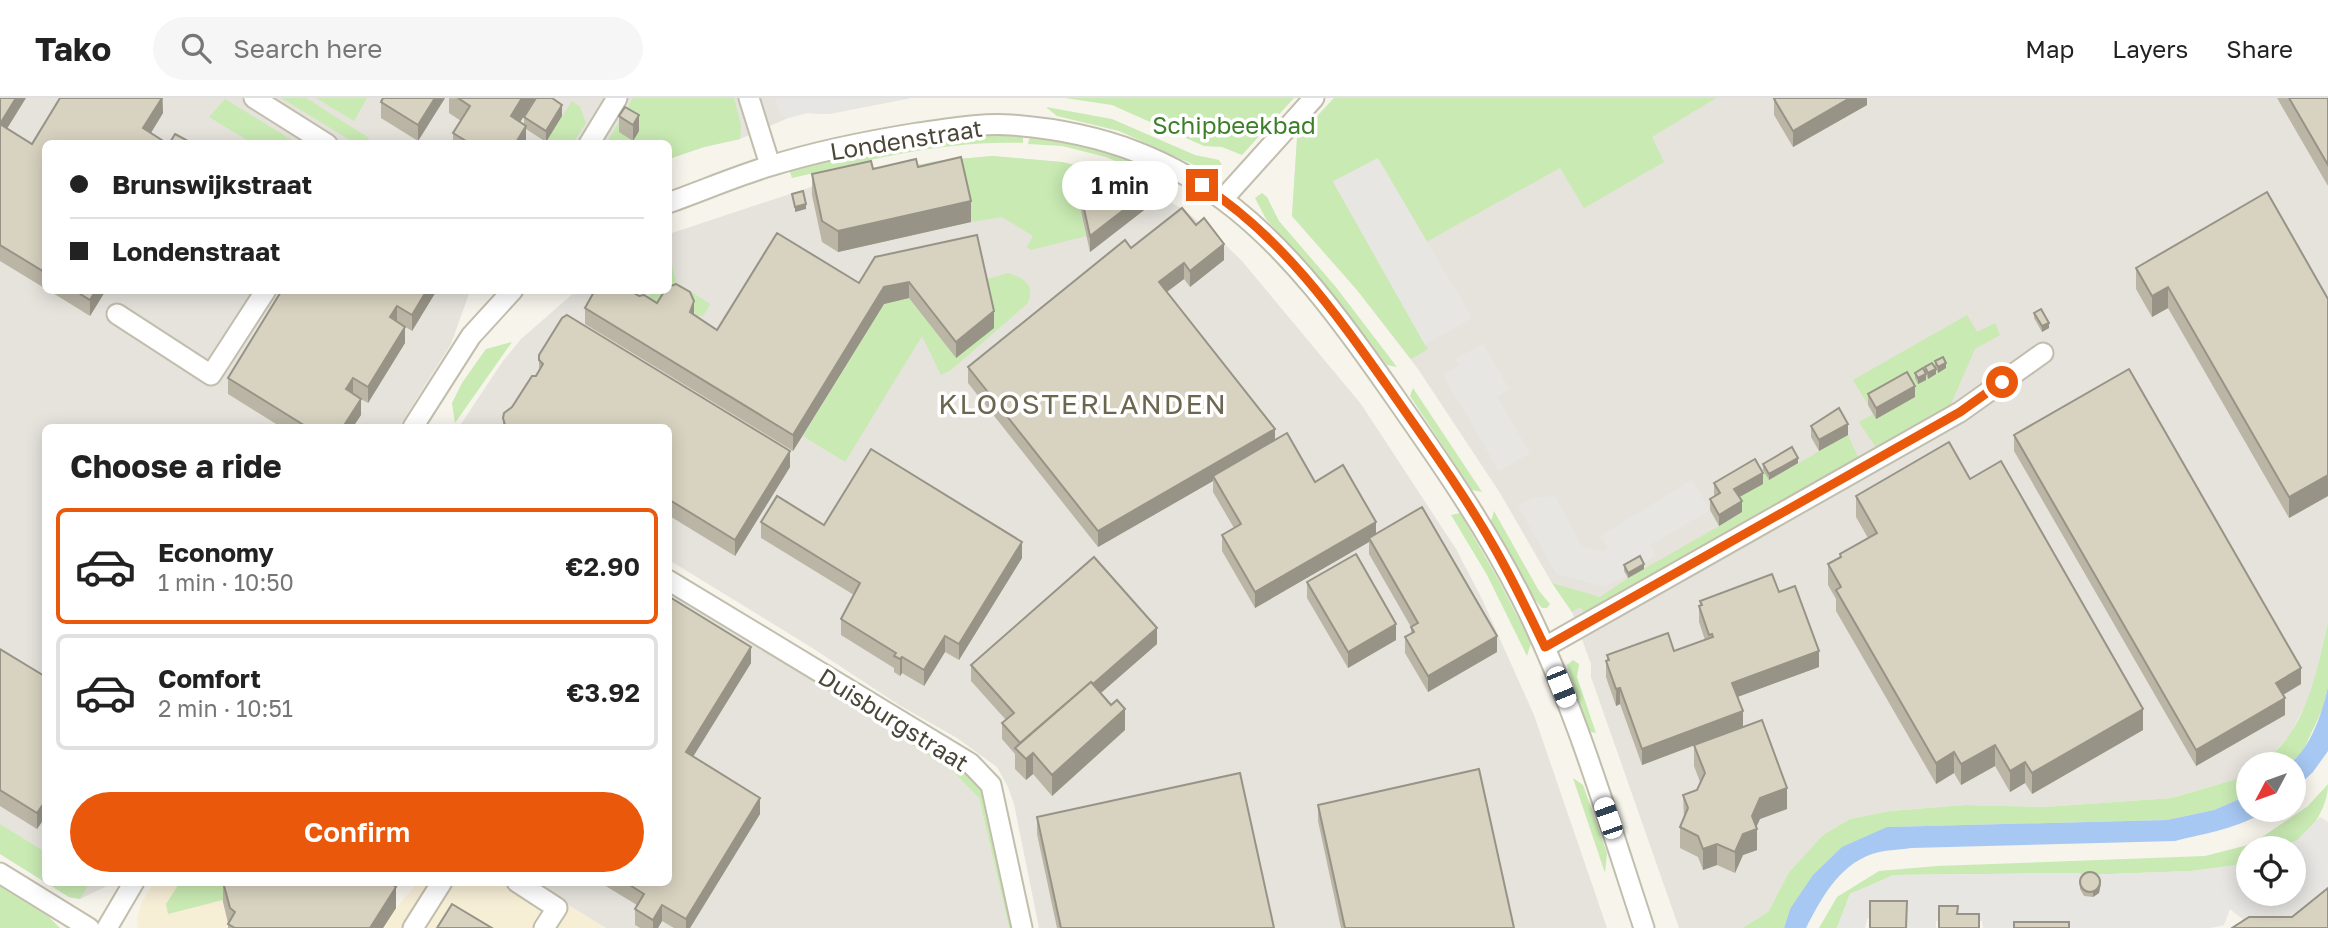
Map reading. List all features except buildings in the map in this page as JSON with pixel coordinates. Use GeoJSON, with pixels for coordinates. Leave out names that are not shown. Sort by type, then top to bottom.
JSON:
{"type":"FeatureCollection","features":[{"type":"Feature","properties":{"kind":"street"},"geometry":{"type":"LineString","coordinates":[[254,98],[321,140]]}},
{"type":"Feature","properties":{"kind":"street"},"geometry":{"type":"LineString","coordinates":[[591,140],[617,98]]}},
{"type":"Feature","properties":{"kind":"street"},"geometry":{"type":"LineString","coordinates":[[749,98],[770,165]]}},
{"type":"Feature","properties":{"kind":"street"},"geometry":{"type":"LineString","coordinates":[[1223,198],[1314,98]]}},
{"type":"Feature","properties":{"kind":"street","name":"Londenstraat"},"geometry":{"type":"LineString","coordinates":[[672,202],[770,165],[870,141],[971,125],[1049,129],[1118,145],[1181,171],[1223,198],[1272,239],[1370,361],[1455,484],[1494,547],[1545,647],[1579,735],[1643,928]]}},
{"type":"Feature","properties":{"kind":"street"},"geometry":{"type":"LineString","coordinates":[[117,314],[211,376],[263,294]]}},
{"type":"Feature","properties":{"kind":"street"},"geometry":{"type":"LineString","coordinates":[[416,424],[471,335],[509,294]]}},
{"type":"Feature","properties":{"kind":"street"},"geometry":{"type":"LineString","coordinates":[[1545,647],[1960,412],[2043,353]]}},
{"type":"Feature","properties":{"kind":"street","name":"Duisburgstraat"},"geometry":{"type":"LineString","coordinates":[[672,582],[970,763],[991,785],[1022,928]]}},
{"type":"Feature","properties":{"kind":"street"},"geometry":{"type":"LineString","coordinates":[[0,873],[89,928]]}},
{"type":"Feature","properties":{"kind":"street"},"geometry":{"type":"LineString","coordinates":[[107,928],[132,886]]}},
{"type":"Feature","properties":{"kind":"street"},"geometry":{"type":"LineString","coordinates":[[413,928],[439,886]]}},
{"type":"Feature","properties":{"kind":"street"},"geometry":{"type":"LineString","coordinates":[[523,886],[557,908],[544,928]]}},
{"type":"Feature","properties":{"kind":"shaded area"},"geometry":{"type":"Polygon","coordinates":[[[0,98],[911,98],[829,114],[807,113],[788,118],[740,139],[672,158],[672,140],[42,140],[42,294],[469,294],[451,344],[401,424],[42,424],[42,880],[0,854],[0,98]]]}},
{"type":"Feature","properties":{"kind":"shaded area"},"geometry":{"type":"Polygon","coordinates":[[[775,98],[906,98],[829,114],[807,113],[788,118],[780,113],[775,98]]]}},
{"type":"Feature","properties":{"kind":"shaded area"},"geometry":{"type":"Polygon","coordinates":[[[1334,98],[2328,98],[2328,622],[2311,695],[2289,736],[2274,752],[2236,752],[2236,778],[2233,780],[2172,798],[2044,807],[1965,805],[1890,811],[1850,819],[1823,835],[1789,872],[1768,912],[1742,928],[1679,928],[1591,677],[1591,664],[1572,612],[1500,493],[1418,369],[1357,290],[1292,216],[1297,138],[1334,98]]]}},
{"type":"Feature","properties":{"kind":"shaded area"},"geometry":{"type":"Polygon","coordinates":[[[992,156],[1062,162],[1107,173],[1155,193],[1184,210],[1242,261],[1361,404],[1456,549],[1482,599],[1534,715],[1607,928],[1039,928],[1014,804],[997,767],[957,738],[899,705],[672,562],[672,424],[461,424],[521,339],[573,294],[672,294],[672,233],[811,187],[937,161],[992,156]]]}},
{"type":"Feature","properties":{"kind":"shaded area"},"geometry":{"type":"Polygon","coordinates":[[[1378,158],[1472,318],[1425,345],[1333,182],[1378,158]]]}},
{"type":"Feature","properties":{"kind":"shaded area"},"geometry":{"type":"Polygon","coordinates":[[[1483,344],[1509,389],[1497,397],[1530,453],[1499,471],[1443,375],[1459,365],[1456,359],[1483,344]]]}},
{"type":"Feature","properties":{"kind":"shaded area"},"geometry":{"type":"Polygon","coordinates":[[[1692,480],[1710,510],[1650,545],[1656,556],[1641,565],[1624,570],[1626,575],[1605,587],[1556,574],[1518,506],[1531,498],[1555,496],[1582,546],[1602,551],[1608,548],[1600,536],[1692,480]]]}},
{"type":"Feature","properties":{"kind":"shaded area"},"geometry":{"type":"Polygon","coordinates":[[[672,591],[952,770],[969,786],[979,798],[1009,928],[606,928],[538,886],[672,886],[672,591]]]}},
{"type":"Feature","properties":{"kind":"shaded area"},"geometry":{"type":"Polygon","coordinates":[[[2320,817],[2328,822],[2328,905],[2312,918],[2253,928],[2230,909],[2224,925],[2210,928],[1983,928],[1982,921],[1936,921],[1936,928],[1907,928],[1907,920],[1882,914],[1867,919],[1865,928],[1837,928],[1850,894],[1894,875],[2083,875],[2192,871],[2236,865],[2236,906],[2306,906],[2306,836],[2301,836],[2320,817]]]}},
{"type":"Feature","properties":{"kind":"shaded area"},"geometry":{"type":"Polygon","coordinates":[[[51,886],[107,886],[80,899],[69,897],[51,886]]]}},
{"type":"Feature","properties":{"kind":"shaded area"},"geometry":{"type":"Polygon","coordinates":[[[152,886],[360,886],[396,908],[415,886],[538,886],[606,928],[138,928],[137,919],[142,902],[152,886]]]}},
{"type":"Feature","properties":{"kind":"green space"},"geometry":{"type":"Polygon","coordinates":[[[281,98],[306,98],[369,138],[350,140],[281,98]]]}},
{"type":"Feature","properties":{"kind":"green space"},"geometry":{"type":"Polygon","coordinates":[[[316,98],[367,98],[354,121],[316,98]]]}},
{"type":"Feature","properties":{"kind":"green space"},"geometry":{"type":"Polygon","coordinates":[[[633,98],[734,98],[741,125],[740,139],[672,158],[672,140],[608,140],[633,98]]]}},
{"type":"Feature","properties":{"kind":"green space","name":"Schipbeekbad"},"geometry":{"type":"Polygon","coordinates":[[[1065,98],[1294,98],[1242,155],[1222,147],[1204,146],[1112,105],[1065,98]]]}},
{"type":"Feature","properties":{"kind":"green space"},"geometry":{"type":"Polygon","coordinates":[[[1334,98],[1716,98],[1652,137],[1664,162],[1584,208],[1560,168],[1426,242],[1378,158],[1333,181],[1428,349],[1411,359],[1357,290],[1292,216],[1297,138],[1334,98]]]}},
{"type":"Feature","properties":{"kind":"green space"},"geometry":{"type":"Polygon","coordinates":[[[225,99],[292,140],[247,140],[209,117],[225,99]]]}},
{"type":"Feature","properties":{"kind":"green space"},"geometry":{"type":"Polygon","coordinates":[[[572,101],[580,107],[586,123],[575,140],[547,140],[572,101]]]}},
{"type":"Feature","properties":{"kind":"green space"},"geometry":{"type":"Polygon","coordinates":[[[1046,107],[1112,119],[1195,155],[1219,160],[1222,165],[1216,172],[1203,169],[1119,131],[1057,116],[1046,107]]]}},
{"type":"Feature","properties":{"kind":"green space"},"geometry":{"type":"Polygon","coordinates":[[[1023,134],[1023,143],[935,148],[792,178],[789,169],[823,158],[956,135],[1023,134]]]}},
{"type":"Feature","properties":{"kind":"green space"},"geometry":{"type":"Polygon","coordinates":[[[1030,136],[1118,154],[1155,170],[1157,179],[1106,157],[1062,146],[1028,144],[1030,136]]]}},
{"type":"Feature","properties":{"kind":"green space"},"geometry":{"type":"Polygon","coordinates":[[[992,156],[1062,162],[1107,173],[1155,193],[1148,207],[1075,185],[1086,236],[1031,250],[1027,247],[1033,236],[1002,217],[971,222],[870,182],[812,195],[811,187],[937,161],[992,156]]]}},
{"type":"Feature","properties":{"kind":"green space"},"geometry":{"type":"Polygon","coordinates":[[[1262,193],[1267,197],[1279,221],[1335,286],[1397,367],[1387,365],[1345,309],[1266,219],[1255,198],[1262,193]]]}},
{"type":"Feature","properties":{"kind":"green space"},"geometry":{"type":"Polygon","coordinates":[[[672,265],[676,282],[710,304],[703,316],[696,316],[693,307],[643,306],[650,294],[672,294],[672,265]]]}},
{"type":"Feature","properties":{"kind":"green space"},"geometry":{"type":"Polygon","coordinates":[[[1008,273],[1027,284],[1030,292],[1027,304],[951,370],[941,375],[922,336],[845,462],[803,436],[884,304],[909,298],[956,358],[984,280],[1008,273]]]}},
{"type":"Feature","properties":{"kind":"green space"},"geometry":{"type":"Polygon","coordinates":[[[1967,315],[1977,332],[1995,323],[2000,335],[1975,349],[1950,406],[1877,449],[1859,422],[1873,414],[1876,419],[1914,396],[1868,405],[1853,380],[1967,315]]]}},
{"type":"Feature","properties":{"kind":"green space"},"geometry":{"type":"Polygon","coordinates":[[[512,342],[455,423],[452,403],[476,363],[486,349],[512,342]]]}},
{"type":"Feature","properties":{"kind":"green space"},"geometry":{"type":"Polygon","coordinates":[[[1413,388],[1482,492],[1472,490],[1410,396],[1413,388]]]}},
{"type":"Feature","properties":{"kind":"green space"},"geometry":{"type":"Polygon","coordinates":[[[1848,435],[1859,459],[1586,615],[1580,607],[1572,612],[1552,583],[1600,597],[1742,513],[1734,500],[1755,470],[1761,467],[1769,480],[1848,435]]]}},
{"type":"Feature","properties":{"kind":"green space"},"geometry":{"type":"Polygon","coordinates":[[[1494,511],[1539,591],[1550,604],[1547,608],[1542,608],[1532,596],[1491,521],[1494,511]]]}},
{"type":"Feature","properties":{"kind":"green space"},"geometry":{"type":"Polygon","coordinates":[[[1460,513],[1531,643],[1527,656],[1487,575],[1451,515],[1460,513]]]}},
{"type":"Feature","properties":{"kind":"green space"},"geometry":{"type":"Polygon","coordinates":[[[2328,622],[2328,687],[2323,708],[2302,752],[2275,752],[2299,720],[2313,681],[2328,622]]]}},
{"type":"Feature","properties":{"kind":"green space"},"geometry":{"type":"Polygon","coordinates":[[[1573,660],[1579,664],[1577,677],[1596,733],[1587,727],[1567,665],[1573,660]]]}},
{"type":"Feature","properties":{"kind":"green space"},"geometry":{"type":"Polygon","coordinates":[[[894,728],[971,776],[983,790],[1016,928],[1009,928],[979,798],[952,770],[889,731],[894,728]]]}},
{"type":"Feature","properties":{"kind":"green space"},"geometry":{"type":"Polygon","coordinates":[[[1573,778],[1583,785],[1607,853],[1605,873],[1573,778]]]}},
{"type":"Feature","properties":{"kind":"green space"},"geometry":{"type":"Polygon","coordinates":[[[2236,778],[2236,801],[2214,810],[2167,820],[1887,827],[1790,909],[1784,928],[1742,928],[1768,912],[1789,872],[1823,835],[1850,819],[1890,811],[1965,805],[2044,807],[2172,798],[2236,778]]]}},
{"type":"Feature","properties":{"kind":"green space"},"geometry":{"type":"Polygon","coordinates":[[[2328,784],[2319,815],[2302,836],[2264,836],[2284,822],[2306,822],[2308,806],[2328,784]]]}},
{"type":"Feature","properties":{"kind":"green space"},"geometry":{"type":"Polygon","coordinates":[[[0,824],[42,850],[42,880],[0,854],[0,824]]]}},
{"type":"Feature","properties":{"kind":"green space"},"geometry":{"type":"Polygon","coordinates":[[[2236,848],[2236,865],[2192,871],[2083,875],[1894,875],[1850,894],[1837,928],[1819,928],[1837,897],[1879,871],[1937,866],[2205,856],[2236,848]]]}},
{"type":"Feature","properties":{"kind":"green space"},"geometry":{"type":"Polygon","coordinates":[[[0,886],[48,916],[60,928],[0,928],[0,886]]]}},
{"type":"Feature","properties":{"kind":"green space"},"geometry":{"type":"Polygon","coordinates":[[[51,886],[88,886],[80,899],[69,897],[51,886]]]}},
{"type":"Feature","properties":{"kind":"green space"},"geometry":{"type":"Polygon","coordinates":[[[177,886],[239,886],[250,893],[168,914],[166,904],[177,886]]]}},
{"type":"Feature","properties":{"kind":"water"},"geometry":{"type":"Polygon","coordinates":[[[2328,687],[2328,751],[2306,779],[2306,752],[2302,752],[2319,719],[2328,687]]]}},
{"type":"Feature","properties":{"kind":"water"},"geometry":{"type":"Polygon","coordinates":[[[2236,801],[2236,822],[2244,822],[2175,841],[1911,848],[1876,853],[1860,859],[1840,875],[1806,928],[1784,928],[1790,909],[1813,875],[1842,847],[1887,827],[2167,820],[2214,810],[2236,801]]]}},
{"type":"Feature","properties":{"kind":"district","name":"KLOOSTERLANDEN"},"geometry":{"type":"Point","coordinates":[1083,403]}},
{"type":"Feature","properties":{"kind":"route"},"geometry":{"type":"LineString","coordinates":[[1202,185],[1223,198],[1272,239],[1312,285],[1370,361],[1455,484],[1494,547],[1545,647],[1960,412],[2002,382]]}}]}
